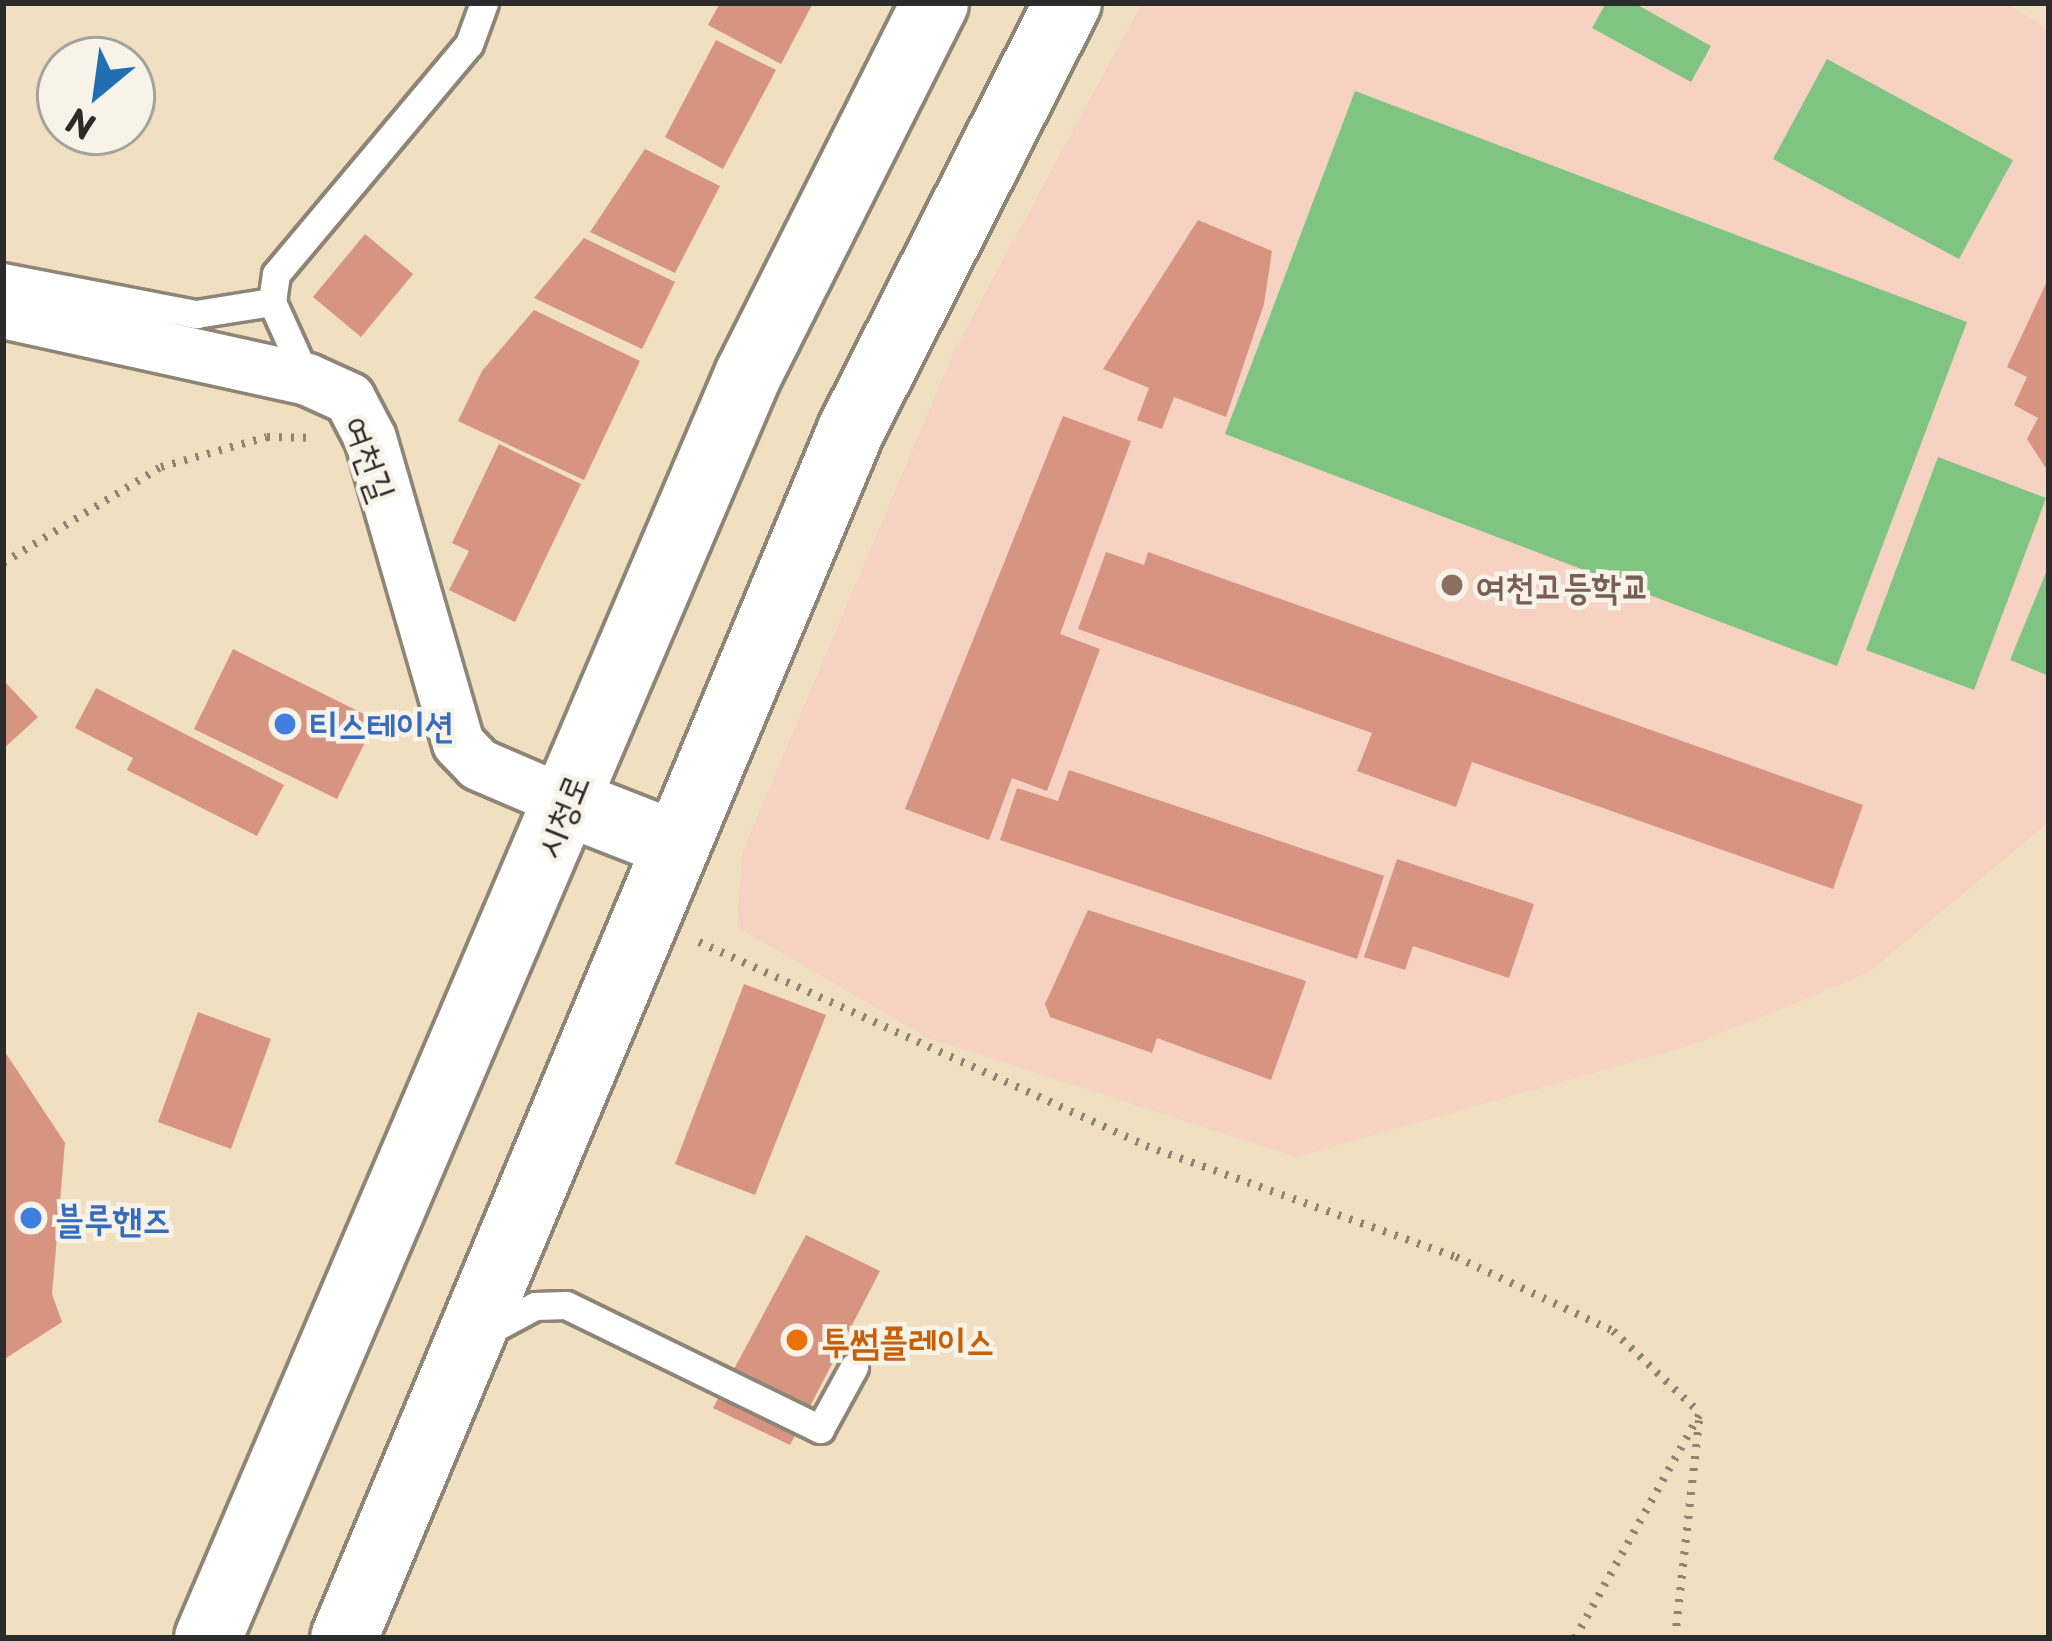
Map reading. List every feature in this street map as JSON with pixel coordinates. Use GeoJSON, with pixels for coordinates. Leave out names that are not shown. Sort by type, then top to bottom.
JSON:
{"type":"FeatureCollection","features":[{"type":"Feature","properties":{"kind":"street","name":"시청로"},"geometry":{"type":"LineString","coordinates":[[208,1638],[795,269],[935,3]]}},
{"type":"Feature","properties":{"kind":"street"},"geometry":{"type":"LineString","coordinates":[[344,1638],[850,430],[1068,3]]}},
{"type":"Feature","properties":{"kind":"street","name":"여천길"},"geometry":{"type":"LineString","coordinates":[[3,312],[307,379],[349,398],[370,438],[458,743],[478,764],[564,801]]}},
{"type":"Feature","properties":{"kind":"street"},"geometry":{"type":"LineString","coordinates":[[564,801],[674,844]]}},
{"type":"Feature","properties":{"kind":"lane"},"geometry":{"type":"LineString","coordinates":[[307,379],[272,302],[276,274],[469,44],[484,3]]}},
{"type":"Feature","properties":{"kind":"lane"},"geometry":{"type":"LineString","coordinates":[[3,277],[180,312],[272,302]]}},
{"type":"Feature","properties":{"kind":"lane"},"geometry":{"type":"LineString","coordinates":[[463,1354],[507,1316],[566,1305],[820,1429],[854,1366]]}},
{"type":"Feature","properties":{"kind":"path"},"geometry":{"type":"LineString","coordinates":[[3,562],[161,467],[267,437],[370,438]]}},
{"type":"Feature","properties":{"kind":"path"},"geometry":{"type":"LineString","coordinates":[[643,922],[1146,1147],[1456,1257],[1613,1331],[1700,1413]]}},
{"type":"Feature","properties":{"kind":"path"},"geometry":{"type":"LineString","coordinates":[[1575,1638],[1700,1413]]}},
{"type":"Feature","properties":{"kind":"path"},"geometry":{"type":"LineString","coordinates":[[1675,1638],[1700,1413]]}},
{"type":"Feature","properties":{"kind":"shaded area","name":"여천고등학교"},"geometry":{"type":"Polygon","coordinates":[[[1142,3],[2006,3],[2049,30],[2049,822],[1868,973],[1695,1044],[1296,1157],[928,1038],[737,927],[742,853],[956,347],[1142,3]]]}},
{"type":"Feature","properties":{"kind":"green space"},"geometry":{"type":"Polygon","coordinates":[[[1606,3],[1634,3],[1711,46],[1691,82],[1592,28],[1606,3]]]}},
{"type":"Feature","properties":{"kind":"green space"},"geometry":{"type":"Polygon","coordinates":[[[1827,59],[2013,160],[1959,259],[1773,159],[1827,59]]]}},
{"type":"Feature","properties":{"kind":"green space"},"geometry":{"type":"Polygon","coordinates":[[[1355,91],[1967,322],[1837,666],[1225,434],[1355,91]]]}},
{"type":"Feature","properties":{"kind":"green space"},"geometry":{"type":"Polygon","coordinates":[[[1938,457],[2046,498],[1974,690],[1866,650],[1938,457]]]}},
{"type":"Feature","properties":{"kind":"green space"},"geometry":{"type":"Polygon","coordinates":[[[2049,565],[2049,676],[2010,660],[2049,565]]]}},
{"type":"Feature","properties":{"kind":"building"},"geometry":{"type":"Polygon","coordinates":[[[720,3],[813,3],[781,64],[708,25],[720,3]]]}},
{"type":"Feature","properties":{"kind":"building"},"geometry":{"type":"Polygon","coordinates":[[[716,40],[776,70],[723,169],[665,137],[716,40]]]}},
{"type":"Feature","properties":{"kind":"building"},"geometry":{"type":"Polygon","coordinates":[[[645,149],[720,186],[675,273],[590,232],[645,149]]]}},
{"type":"Feature","properties":{"kind":"building"},"geometry":{"type":"Polygon","coordinates":[[[1198,220],[1272,251],[1264,304],[1226,417],[1174,397],[1162,429],[1137,420],[1149,388],[1103,369],[1198,220]]]}},
{"type":"Feature","properties":{"kind":"building"},"geometry":{"type":"Polygon","coordinates":[[[365,234],[413,274],[361,337],[313,297],[365,234]]]}},
{"type":"Feature","properties":{"kind":"building"},"geometry":{"type":"Polygon","coordinates":[[[584,238],[675,282],[642,349],[534,298],[584,238]]]}},
{"type":"Feature","properties":{"kind":"building"},"geometry":{"type":"Polygon","coordinates":[[[2049,277],[2049,473],[2027,439],[2038,418],[2014,405],[2027,377],[2007,367],[2049,277]]]}},
{"type":"Feature","properties":{"kind":"building"},"geometry":{"type":"Polygon","coordinates":[[[534,310],[640,361],[584,480],[458,421],[482,371],[534,310]]]}},
{"type":"Feature","properties":{"kind":"building"},"geometry":{"type":"Polygon","coordinates":[[[1063,416],[1131,441],[1060,634],[1100,649],[1047,791],[1012,778],[989,840],[905,809],[1063,416]]]}},
{"type":"Feature","properties":{"kind":"building"},"geometry":{"type":"Polygon","coordinates":[[[499,444],[581,484],[515,622],[449,590],[469,551],[452,543],[499,444]]]}},
{"type":"Feature","properties":{"kind":"building"},"geometry":{"type":"Polygon","coordinates":[[[1106,552],[1144,565],[1148,552],[1863,805],[1833,889],[1472,762],[1456,807],[1357,771],[1372,733],[1078,629],[1106,552]]]}},
{"type":"Feature","properties":{"kind":"building","name":"티스테이션"},"geometry":{"type":"Polygon","coordinates":[[[233,649],[376,720],[337,799],[194,729],[233,649]]]}},
{"type":"Feature","properties":{"kind":"building"},"geometry":{"type":"Polygon","coordinates":[[[3,680],[38,717],[3,749],[3,680]]]}},
{"type":"Feature","properties":{"kind":"building"},"geometry":{"type":"Polygon","coordinates":[[[96,688],[284,785],[257,836],[127,770],[133,758],[75,728],[96,688]]]}},
{"type":"Feature","properties":{"kind":"building"},"geometry":{"type":"Polygon","coordinates":[[[1069,770],[1384,876],[1357,959],[1000,840],[1017,788],[1058,801],[1069,770]]]}},
{"type":"Feature","properties":{"kind":"building"},"geometry":{"type":"Polygon","coordinates":[[[1397,859],[1534,904],[1509,978],[1413,946],[1405,970],[1364,957],[1397,859]]]}},
{"type":"Feature","properties":{"kind":"building"},"geometry":{"type":"Polygon","coordinates":[[[1088,910],[1306,981],[1271,1080],[1157,1038],[1152,1053],[1050,1017],[1045,1004],[1088,910]]]}},
{"type":"Feature","properties":{"kind":"building"},"geometry":{"type":"Polygon","coordinates":[[[744,984],[826,1015],[755,1195],[675,1164],[744,984]]]}},
{"type":"Feature","properties":{"kind":"building"},"geometry":{"type":"Polygon","coordinates":[[[198,1012],[271,1039],[231,1149],[158,1122],[198,1012]]]}},
{"type":"Feature","properties":{"kind":"building","name":"블루핸즈"},"geometry":{"type":"Polygon","coordinates":[[[3,1049],[65,1143],[52,1294],[62,1322],[3,1360],[3,1049]]]}},
{"type":"Feature","properties":{"kind":"building","name":"투썸플레이스"},"geometry":{"type":"Polygon","coordinates":[[[806,1235],[880,1271],[790,1445],[713,1408],[806,1235]]]}},
{"type":"Feature","properties":{"kind":"place","name":"여천고등학교"},"geometry":{"type":"Point","coordinates":[1452,585]}},
{"type":"Feature","properties":{"kind":"place","name":"티스테이션"},"geometry":{"type":"Point","coordinates":[285,724]}},
{"type":"Feature","properties":{"kind":"place","name":"블루핸즈"},"geometry":{"type":"Point","coordinates":[31,1218]}},
{"type":"Feature","properties":{"kind":"place","name":"투썸플레이스"},"geometry":{"type":"Point","coordinates":[797,1340]}}]}
